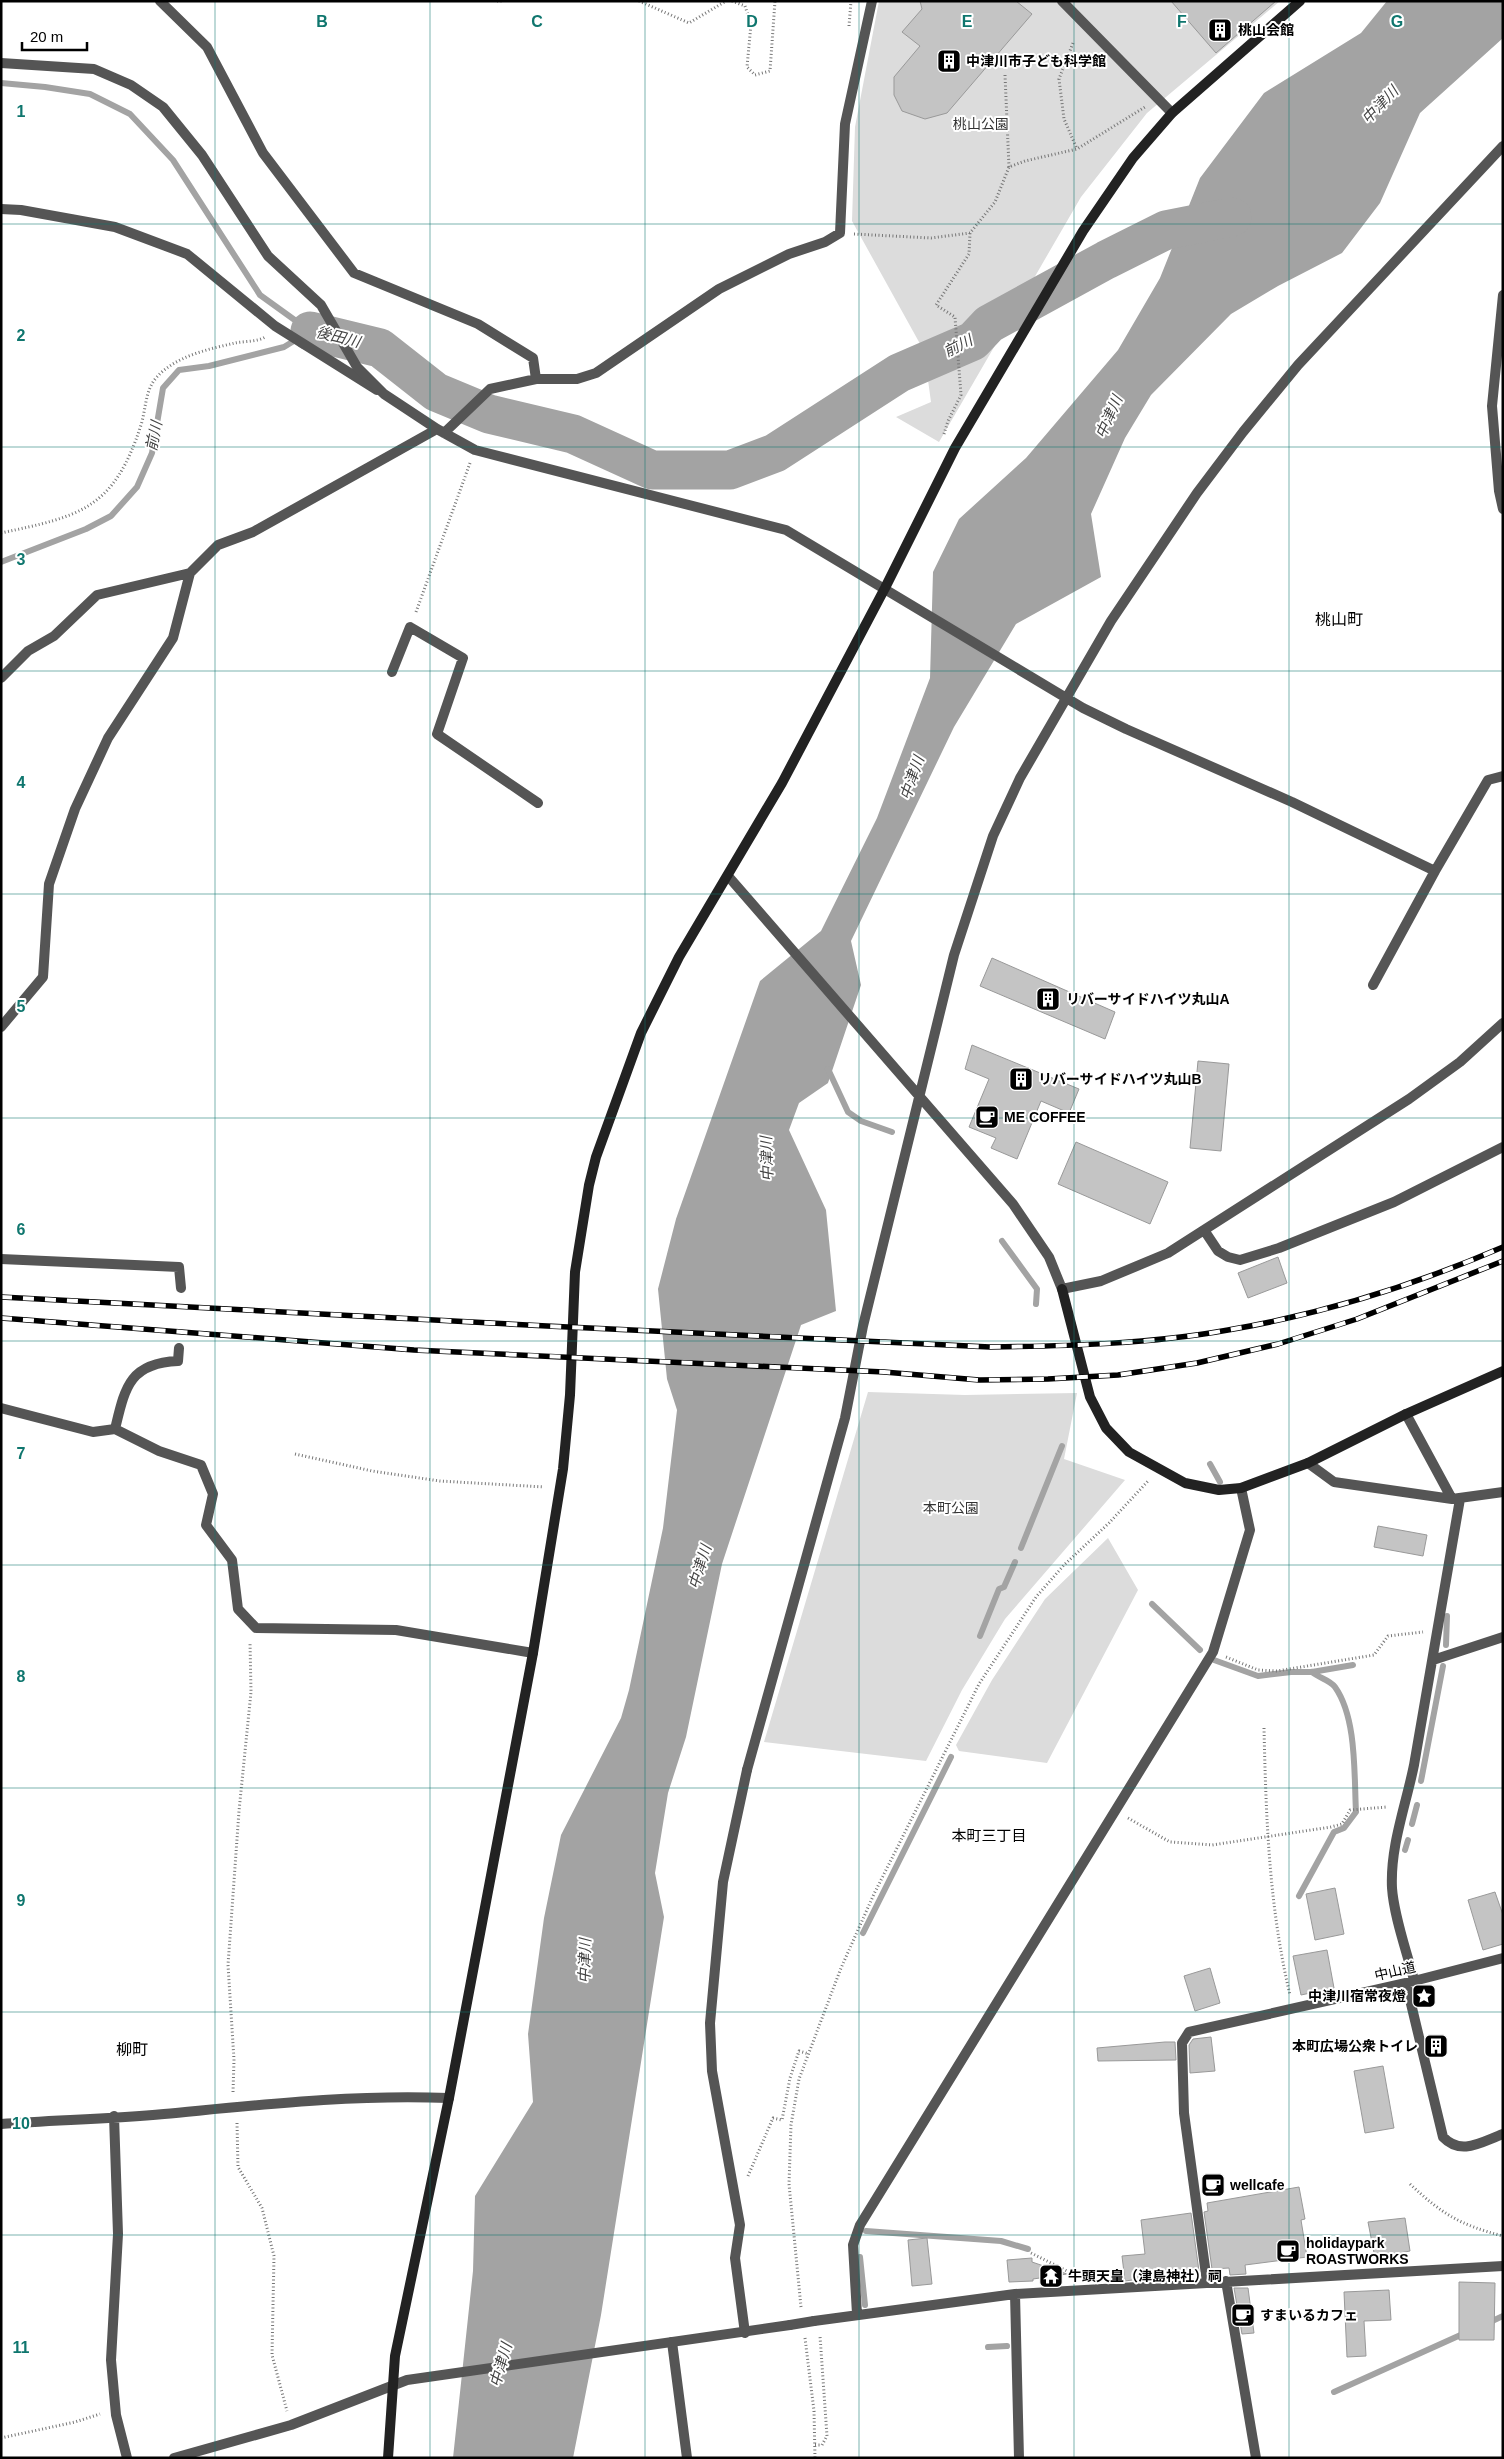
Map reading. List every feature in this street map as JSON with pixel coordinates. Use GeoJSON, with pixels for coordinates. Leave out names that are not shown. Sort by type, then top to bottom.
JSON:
{"type":"FeatureCollection","features":[{"type":"Feature","properties":{"kind":"street"},"geometry":{"type":"LineString","coordinates":[[160,1],[207,47],[263,153],[354,273],[478,324],[533,358],[536,379]]}},
{"type":"Feature","properties":{"kind":"street"},"geometry":{"type":"LineString","coordinates":[[1,1027],[43,977],[49,884],[75,809],[108,738],[173,638],[190,573],[218,545],[253,532],[454,424],[490,389],[536,379],[577,379],[596,373],[719,289],[789,254],[825,242],[840,233],[845,124],[872,1]]}},
{"type":"Feature","properties":{"kind":"street"},"geometry":{"type":"LineString","coordinates":[[1062,1],[1172,113]]}},
{"type":"Feature","properties":{"kind":"street"},"geometry":{"type":"LineString","coordinates":[[388,2458],[395,2356],[449,2098],[532,1653],[560,1488],[570,1395],[575,1272],[588,1185],[596,1157],[641,1033],[679,957],[782,783],[886,588],[956,448],[1083,231],[1134,158],[1172,113],[1300,1]]}},
{"type":"Feature","properties":{"kind":"street"},"geometry":{"type":"LineString","coordinates":[[1,63],[94,70],[131,85],[163,107],[202,155],[268,256],[321,305],[357,367],[384,394]]}},
{"type":"Feature","properties":{"kind":"street"},"geometry":{"type":"LineString","coordinates":[[745,2332],[735,2258],[740,2226],[735,2188],[712,2071],[710,2023],[724,1882],[747,1770],[845,1418],[863,1326],[954,954],[993,836],[1020,778],[1110,622],[1197,493],[1243,432],[1298,365],[1503,146]]}},
{"type":"Feature","properties":{"kind":"street"},"geometry":{"type":"LineString","coordinates":[[1,209],[22,210],[115,227],[187,254],[275,326],[441,431],[475,450],[786,530],[886,588],[1066,698],[1126,729],[1292,802],[1435,871]]}},
{"type":"Feature","properties":{"kind":"street"},"geometry":{"type":"LineString","coordinates":[[1503,295],[1492,406],[1499,491],[1503,509]]}},
{"type":"Feature","properties":{"kind":"street"},"geometry":{"type":"LineString","coordinates":[[1,678],[28,651],[54,636],[97,595],[190,573]]}},
{"type":"Feature","properties":{"kind":"street"},"geometry":{"type":"LineString","coordinates":[[392,672],[410,627],[463,658],[437,734],[538,803]]}},
{"type":"Feature","properties":{"kind":"street"},"geometry":{"type":"LineString","coordinates":[[1373,985],[1435,871],[1488,780],[1503,776]]}},
{"type":"Feature","properties":{"kind":"street"},"geometry":{"type":"LineString","coordinates":[[728,876],[1012,1204],[1049,1257],[1062,1290],[1090,1397],[1106,1428],[1129,1452],[1185,1484],[1219,1490],[1241,1488],[1308,1463],[1406,1414],[1503,1372]]}},
{"type":"Feature","properties":{"kind":"street"},"geometry":{"type":"LineString","coordinates":[[1062,1290],[1101,1281],[1130,1271],[1168,1253],[1408,1099],[1460,1062],[1503,1022]]}},
{"type":"Feature","properties":{"kind":"street"},"geometry":{"type":"LineString","coordinates":[[1204,1230],[1218,1251],[1228,1257],[1240,1260],[1279,1248],[1394,1202],[1503,1147]]}},
{"type":"Feature","properties":{"kind":"street"},"geometry":{"type":"LineString","coordinates":[[1,1258],[180,1267],[181,1288]]}},
{"type":"Feature","properties":{"kind":"street"},"geometry":{"type":"LineString","coordinates":[[115,1429],[122,1402],[135,1377],[145,1367],[160,1362],[178,1361],[179,1348]]}},
{"type":"Feature","properties":{"kind":"street"},"geometry":{"type":"LineString","coordinates":[[1,1408],[93,1432],[115,1429],[159,1451],[201,1465],[213,1494],[206,1525],[232,1560],[238,1609],[256,1628],[396,1630],[532,1653]]}},
{"type":"Feature","properties":{"kind":"street"},"geometry":{"type":"LineString","coordinates":[[1406,1414],[1456,1499],[1433,1660],[1408,1796],[1399,1821],[1392,1888],[1443,2137],[1451,2146],[1464,2147],[1503,2134]]}},
{"type":"Feature","properties":{"kind":"street"},"geometry":{"type":"LineString","coordinates":[[1308,1463],[1334,1482],[1456,1499],[1503,1492]]}},
{"type":"Feature","properties":{"kind":"street"},"geometry":{"type":"LineString","coordinates":[[857,2314],[853,2245],[860,2225],[1213,1652],[1250,1530],[1241,1488]]}},
{"type":"Feature","properties":{"kind":"street"},"geometry":{"type":"LineString","coordinates":[[1433,1660],[1503,1637]]}},
{"type":"Feature","properties":{"kind":"street","name":"中山道"},"geometry":{"type":"LineString","coordinates":[[1207,2282],[1184,2112],[1182,2043],[1189,2032],[1410,1982],[1503,1958]]}},
{"type":"Feature","properties":{"kind":"street"},"geometry":{"type":"LineString","coordinates":[[1,2124],[163,2114],[326,2099],[449,2098]]}},
{"type":"Feature","properties":{"kind":"street"},"geometry":{"type":"LineString","coordinates":[[114,2116],[118,2234],[111,2360],[115,2409],[127,2458]]}},
{"type":"Feature","properties":{"kind":"street"},"geometry":{"type":"LineString","coordinates":[[174,2458],[291,2425],[407,2380],[614,2349],[745,2332],[857,2314],[1015,2294],[1503,2266]]}},
{"type":"Feature","properties":{"kind":"street"},"geometry":{"type":"LineString","coordinates":[[1226,2282],[1256,2458]]}},
{"type":"Feature","properties":{"kind":"street"},"geometry":{"type":"LineString","coordinates":[[1015,2294],[1019,2458]]}},
{"type":"Feature","properties":{"kind":"street"},"geometry":{"type":"LineString","coordinates":[[672,2342],[687,2458]]}},
{"type":"Feature","properties":{"kind":"path"},"geometry":{"type":"LineString","coordinates":[[497,1],[502,1]]}},
{"type":"Feature","properties":{"kind":"path"},"geometry":{"type":"LineString","coordinates":[[639,1],[689,23],[726,1]]}},
{"type":"Feature","properties":{"kind":"path"},"geometry":{"type":"LineString","coordinates":[[732,1],[745,6],[751,24],[747,67],[755,75],[770,71],[775,1]]}},
{"type":"Feature","properties":{"kind":"path"},"geometry":{"type":"LineString","coordinates":[[1073,43],[1059,79],[1064,118],[1077,149]]}},
{"type":"Feature","properties":{"kind":"path"},"geometry":{"type":"LineString","coordinates":[[961,395],[955,317],[936,305],[969,254],[970,232],[995,202],[1009,167],[1005,75]]}},
{"type":"Feature","properties":{"kind":"path"},"geometry":{"type":"LineString","coordinates":[[1009,167],[1025,161],[1077,149],[1132,116],[1157,97]]}},
{"type":"Feature","properties":{"kind":"path"},"geometry":{"type":"LineString","coordinates":[[840,233],[931,238],[970,232]]}},
{"type":"Feature","properties":{"kind":"path"},"geometry":{"type":"LineString","coordinates":[[1,533],[68,516],[94,504],[113,485],[124,466],[141,424],[146,398],[155,378],[171,364],[196,354],[261,339],[271,334],[275,326]]}},
{"type":"Feature","properties":{"kind":"path"},"geometry":{"type":"LineString","coordinates":[[410,627],[475,450]]}},
{"type":"Feature","properties":{"kind":"path"},"geometry":{"type":"LineString","coordinates":[[295,1454],[372,1471],[440,1481],[560,1488]]}},
{"type":"Feature","properties":{"kind":"path"},"geometry":{"type":"LineString","coordinates":[[802,2309],[789,2184],[791,2125],[799,2079],[841,1968],[874,1894],[978,1684],[1036,1597],[1064,1565],[1109,1523],[1158,1470]]}},
{"type":"Feature","properties":{"kind":"path"},"geometry":{"type":"LineString","coordinates":[[250,1621],[251,1692],[239,1811],[228,1965],[234,2060],[232,2092],[235,2106],[238,2167],[262,2208],[274,2256],[272,2355],[291,2425]]}},
{"type":"Feature","properties":{"kind":"path"},"geometry":{"type":"LineString","coordinates":[[1213,1652],[1258,1670],[1277,1671],[1374,1655],[1388,1636],[1436,1630]]}},
{"type":"Feature","properties":{"kind":"path"},"geometry":{"type":"LineString","coordinates":[[1264,1728],[1266,1837],[1280,1953],[1292,2008]]}},
{"type":"Feature","properties":{"kind":"path"},"geometry":{"type":"LineString","coordinates":[[1116,1811],[1170,1842],[1212,1844],[1342,1824],[1350,1810],[1360,1808],[1392,1807],[1399,1821]]}},
{"type":"Feature","properties":{"kind":"path"},"geometry":{"type":"LineString","coordinates":[[735,2188],[746,2181],[773,2118],[782,2120],[790,2078],[799,2051],[808,2054]]}},
{"type":"Feature","properties":{"kind":"path"},"geometry":{"type":"LineString","coordinates":[[1410,2184],[1437,2209],[1473,2229],[1503,2236]]}},
{"type":"Feature","properties":{"kind":"path"},"geometry":{"type":"LineString","coordinates":[[1031,2253],[1078,2276],[1087,2289]]}},
{"type":"Feature","properties":{"kind":"path"},"geometry":{"type":"LineString","coordinates":[[804,2329],[814,2411],[815,2458]]}},
{"type":"Feature","properties":{"kind":"path"},"geometry":{"type":"LineString","coordinates":[[815,2445],[822,2444],[827,2436],[820,2341]]}},
{"type":"Feature","properties":{"kind":"path"},"geometry":{"type":"LineString","coordinates":[[1,2438],[75,2422],[115,2409]]}},
{"type":"Feature","properties":{"kind":"green space","name":"桃山公園"},"geometry":{"type":"Polygon","coordinates":[[[879,1],[1280,1],[1147,113],[1081,197],[939,442],[896,417],[931,402],[924,351],[852,221],[855,127],[879,1]]]}},
{"type":"Feature","properties":{"kind":"green space","name":"本町公園"},"geometry":{"type":"Polygon","coordinates":[[[868,1392],[965,1395],[1077,1393],[1064,1459],[1125,1480],[1005,1619],[962,1690],[926,1761],[764,1742],[868,1392]]]}},
{"type":"Feature","properties":{"kind":"green space"},"geometry":{"type":"Polygon","coordinates":[[[1108,1538],[1138,1590],[1047,1763],[959,1751],[956,1745],[992,1680],[1045,1599],[1108,1538]]]}},
{"type":"Feature","properties":{"kind":"water","name":"中津川"},"geometry":{"type":"Polygon","coordinates":[[[1387,1],[1503,1],[1503,38],[1420,113],[1380,203],[1342,253],[1278,286],[1231,314],[1151,395],[1125,438],[1091,514],[1101,577],[1016,624],[954,727],[851,941],[861,985],[828,1083],[799,1103],[789,1130],[826,1210],[836,1311],[801,1325],[722,1564],[686,1737],[668,1793],[655,1873],[664,1917],[601,2315],[573,2458],[453,2458],[473,2271],[475,2196],[533,2102],[528,2034],[544,1918],[561,1835],[621,1718],[629,1690],[663,1528],[677,1410],[667,1379],[658,1289],[676,1219],[760,981],[821,931],[877,818],[930,678],[933,572],[959,519],[1026,458],[1118,350],[1160,278],[1200,178],[1264,93],[1361,33],[1387,1]]]}},
{"type":"Feature","properties":{"kind":"building","name":"中津川市子ども科学館"},"geometry":{"type":"Polygon","coordinates":[[[920,1],[1016,1],[1032,14],[947,113],[925,119],[902,111],[894,95],[894,77],[920,46],[902,32],[922,9],[920,1]]]}},
{"type":"Feature","properties":{"kind":"building","name":"桃山会館"},"geometry":{"type":"Polygon","coordinates":[[[1171,1],[1276,1],[1216,53],[1171,1]]]}},
{"type":"Feature","properties":{"kind":"building","name":"リバーサイドハイツ丸山A"},"geometry":{"type":"Polygon","coordinates":[[[992,958],[1115,1012],[1105,1039],[980,986],[992,958]]]}},
{"type":"Feature","properties":{"kind":"building"},"geometry":{"type":"Polygon","coordinates":[[[972,1045],[1079,1089],[1069,1113],[1041,1101],[1017,1159],[991,1148],[996,1138],[969,1127],[989,1079],[965,1069],[972,1045]]]}},
{"type":"Feature","properties":{"kind":"building"},"geometry":{"type":"Polygon","coordinates":[[[1198,1061],[1229,1064],[1221,1151],[1190,1148],[1198,1061]]]}},
{"type":"Feature","properties":{"kind":"building"},"geometry":{"type":"Polygon","coordinates":[[[1076,1142],[1168,1182],[1150,1224],[1058,1184],[1076,1142]]]}},
{"type":"Feature","properties":{"kind":"building"},"geometry":{"type":"Polygon","coordinates":[[[1278,1257],[1287,1283],[1248,1298],[1238,1273],[1278,1257]]]}},
{"type":"Feature","properties":{"kind":"building"},"geometry":{"type":"Polygon","coordinates":[[[1378,1526],[1427,1535],[1423,1556],[1374,1547],[1378,1526]]]}},
{"type":"Feature","properties":{"kind":"building"},"geometry":{"type":"Polygon","coordinates":[[[1335,1888],[1344,1934],[1315,1940],[1306,1894],[1335,1888]]]}},
{"type":"Feature","properties":{"kind":"building"},"geometry":{"type":"Polygon","coordinates":[[[1495,1892],[1503,1915],[1503,1944],[1483,1950],[1468,1900],[1495,1892]]]}},
{"type":"Feature","properties":{"kind":"building"},"geometry":{"type":"Polygon","coordinates":[[[1327,1950],[1334,1988],[1301,1995],[1293,1956],[1327,1950]]]}},
{"type":"Feature","properties":{"kind":"building"},"geometry":{"type":"Polygon","coordinates":[[[1210,1968],[1220,2003],[1195,2011],[1184,1976],[1210,1968]]]}},
{"type":"Feature","properties":{"kind":"building"},"geometry":{"type":"Polygon","coordinates":[[[1211,2037],[1215,2071],[1190,2073],[1189,2045],[1193,2039],[1211,2037]]]}},
{"type":"Feature","properties":{"kind":"building"},"geometry":{"type":"Polygon","coordinates":[[[1175,2042],[1176,2060],[1098,2061],[1097,2048],[1175,2042]]]}},
{"type":"Feature","properties":{"kind":"building"},"geometry":{"type":"Polygon","coordinates":[[[1383,2066],[1394,2128],[1365,2133],[1354,2071],[1383,2066]]]}},
{"type":"Feature","properties":{"kind":"building"},"geometry":{"type":"Polygon","coordinates":[[[1299,2187],[1305,2219],[1301,2220],[1307,2257],[1245,2265],[1246,2274],[1230,2275],[1229,2268],[1212,2269],[1204,2212],[1208,2211],[1207,2203],[1299,2187]]]}},
{"type":"Feature","properties":{"kind":"building"},"geometry":{"type":"Polygon","coordinates":[[[1191,2213],[1199,2271],[1125,2281],[1122,2256],[1145,2254],[1141,2220],[1191,2213]]]}},
{"type":"Feature","properties":{"kind":"building"},"geometry":{"type":"Polygon","coordinates":[[[1405,2218],[1410,2251],[1375,2258],[1368,2222],[1405,2218]]]}},
{"type":"Feature","properties":{"kind":"building"},"geometry":{"type":"Polygon","coordinates":[[[927,2238],[932,2284],[912,2286],[908,2240],[927,2238]]]}},
{"type":"Feature","properties":{"kind":"building"},"geometry":{"type":"Polygon","coordinates":[[[1032,2258],[1032,2262],[1067,2274],[1033,2279],[1033,2281],[1009,2282],[1007,2260],[1032,2258]]]}},
{"type":"Feature","properties":{"kind":"building"},"geometry":{"type":"Polygon","coordinates":[[[1459,2282],[1495,2283],[1494,2340],[1459,2340],[1459,2282]]]}},
{"type":"Feature","properties":{"kind":"building","name":"すまいるカフェ"},"geometry":{"type":"Polygon","coordinates":[[[1234,2288],[1248,2288],[1254,2333],[1242,2334],[1234,2288]]]}},
{"type":"Feature","properties":{"kind":"building"},"geometry":{"type":"Polygon","coordinates":[[[1389,2290],[1391,2320],[1364,2321],[1366,2356],[1347,2357],[1344,2292],[1389,2290]]]}},
{"type":"Feature","properties":{"kind":"waterway","name":"前川"},"geometry":{"type":"LineString","coordinates":[[1,83],[90,94],[130,114],[173,160],[260,295],[310,331],[284,347],[209,366],[179,370],[163,388],[152,453],[137,487],[111,516],[86,529],[1,562]]}},
{"type":"Feature","properties":{"kind":"waterway","name":"前川"},"geometry":{"type":"LineString","coordinates":[[310,331],[380,348],[436,392],[489,414],[573,434],[652,470],[730,470],[775,453],[899,373],[973,341],[989,324],[1106,260],[1166,230],[1232,217]]}},
{"type":"Feature","properties":{"kind":"waterway"},"geometry":{"type":"LineString","coordinates":[[828,1069],[848,1112],[861,1121],[892,1132]]}},
{"type":"Feature","properties":{"kind":"waterway"},"geometry":{"type":"LineString","coordinates":[[1002,1241],[1037,1289],[1036,1304]]}},
{"type":"Feature","properties":{"kind":"waterway"},"geometry":{"type":"LineString","coordinates":[[1021,1548],[1062,1446]]}},
{"type":"Feature","properties":{"kind":"waterway"},"geometry":{"type":"LineString","coordinates":[[1210,1464],[1220,1482]]}},
{"type":"Feature","properties":{"kind":"waterway"},"geometry":{"type":"LineString","coordinates":[[980,1636],[999,1589],[1004,1587],[1015,1562]]}},
{"type":"Feature","properties":{"kind":"waterway"},"geometry":{"type":"LineString","coordinates":[[1152,1604],[1200,1650]]}},
{"type":"Feature","properties":{"kind":"waterway"},"geometry":{"type":"LineString","coordinates":[[1446,1645],[1447,1616]]}},
{"type":"Feature","properties":{"kind":"waterway"},"geometry":{"type":"LineString","coordinates":[[1214,1660],[1258,1676],[1291,1672],[1312,1672],[1353,1665]]}},
{"type":"Feature","properties":{"kind":"waterway"},"geometry":{"type":"LineString","coordinates":[[1421,1781],[1443,1666]]}},
{"type":"Feature","properties":{"kind":"waterway"},"geometry":{"type":"LineString","coordinates":[[1299,1896],[1334,1832],[1344,1828],[1356,1812],[1353,1747],[1347,1714],[1335,1687],[1312,1672]]}},
{"type":"Feature","properties":{"kind":"waterway"},"geometry":{"type":"LineString","coordinates":[[863,1933],[951,1757]]}},
{"type":"Feature","properties":{"kind":"waterway"},"geometry":{"type":"LineString","coordinates":[[1412,1824],[1417,1805]]}},
{"type":"Feature","properties":{"kind":"waterway"},"geometry":{"type":"LineString","coordinates":[[1405,1850],[1408,1840]]}},
{"type":"Feature","properties":{"kind":"waterway"},"geometry":{"type":"LineString","coordinates":[[866,2231],[1001,2241],[1028,2249]]}},
{"type":"Feature","properties":{"kind":"waterway"},"geometry":{"type":"LineString","coordinates":[[860,2257],[865,2305]]}},
{"type":"Feature","properties":{"kind":"waterway"},"geometry":{"type":"LineString","coordinates":[[1488,2323],[1503,2316]]}},
{"type":"Feature","properties":{"kind":"waterway"},"geometry":{"type":"LineString","coordinates":[[1334,2392],[1465,2333]]}},
{"type":"Feature","properties":{"kind":"waterway"},"geometry":{"type":"LineString","coordinates":[[988,2347],[1007,2346]]}},
{"type":"Feature","properties":{"kind":"railway"},"geometry":{"type":"LineString","coordinates":[[1,1297],[990,1347],[1050,1346],[1199,1335],[1298,1316],[1402,1286],[1503,1247]]}},
{"type":"Feature","properties":{"kind":"railway"},"geometry":{"type":"LineString","coordinates":[[1,1318],[414,1350],[884,1372],[979,1380],[1048,1379],[1118,1375],[1197,1363],[1278,1344],[1357,1319],[1503,1261]]}},
{"type":"Feature","properties":{"kind":"place","name":"桃山会館"},"geometry":{"type":"Point","coordinates":[1220,30]}},
{"type":"Feature","properties":{"kind":"place","name":"中津川市子ども科学館"},"geometry":{"type":"Point","coordinates":[949,61]}},
{"type":"Feature","properties":{"kind":"place","name":"リバーサイドハイツ丸山A"},"geometry":{"type":"Point","coordinates":[1048,999]}},
{"type":"Feature","properties":{"kind":"place","name":"リバーサイドハイツ丸山B"},"geometry":{"type":"Point","coordinates":[1021,1079]}},
{"type":"Feature","properties":{"kind":"place","name":"ME COFFEE"},"geometry":{"type":"Point","coordinates":[987,1117]}},
{"type":"Feature","properties":{"kind":"place","name":"中津川宿常夜燈"},"geometry":{"type":"Point","coordinates":[1424,1996]}},
{"type":"Feature","properties":{"kind":"place","name":"本町広場公衆トイレ"},"geometry":{"type":"Point","coordinates":[1436,2046]}},
{"type":"Feature","properties":{"kind":"place","name":"wellcafe"},"geometry":{"type":"Point","coordinates":[1213,2185]}},
{"type":"Feature","properties":{"kind":"place","name":"holidaypark ROASTWORKS"},"geometry":{"type":"Point","coordinates":[1288,2251]}},
{"type":"Feature","properties":{"kind":"place","name":"牛頭天皇（津島神社）祠"},"geometry":{"type":"Point","coordinates":[1051,2276]}},
{"type":"Feature","properties":{"kind":"place","name":"すまいるカフェ"},"geometry":{"type":"Point","coordinates":[1243,2315]}},
{"type":"Feature","properties":{"kind":"district","name":"桃山町"},"geometry":{"type":"Point","coordinates":[1339,619]}},
{"type":"Feature","properties":{"kind":"district","name":"本町三丁目"},"geometry":{"type":"Point","coordinates":[989,1836]}},
{"type":"Feature","properties":{"kind":"district","name":"柳町"},"geometry":{"type":"Point","coordinates":[132,2049]}},
{"type":"Feature","properties":{"kind":"water label","name":"後田川"},"geometry":{"type":"Point","coordinates":[338,337]}}]}
